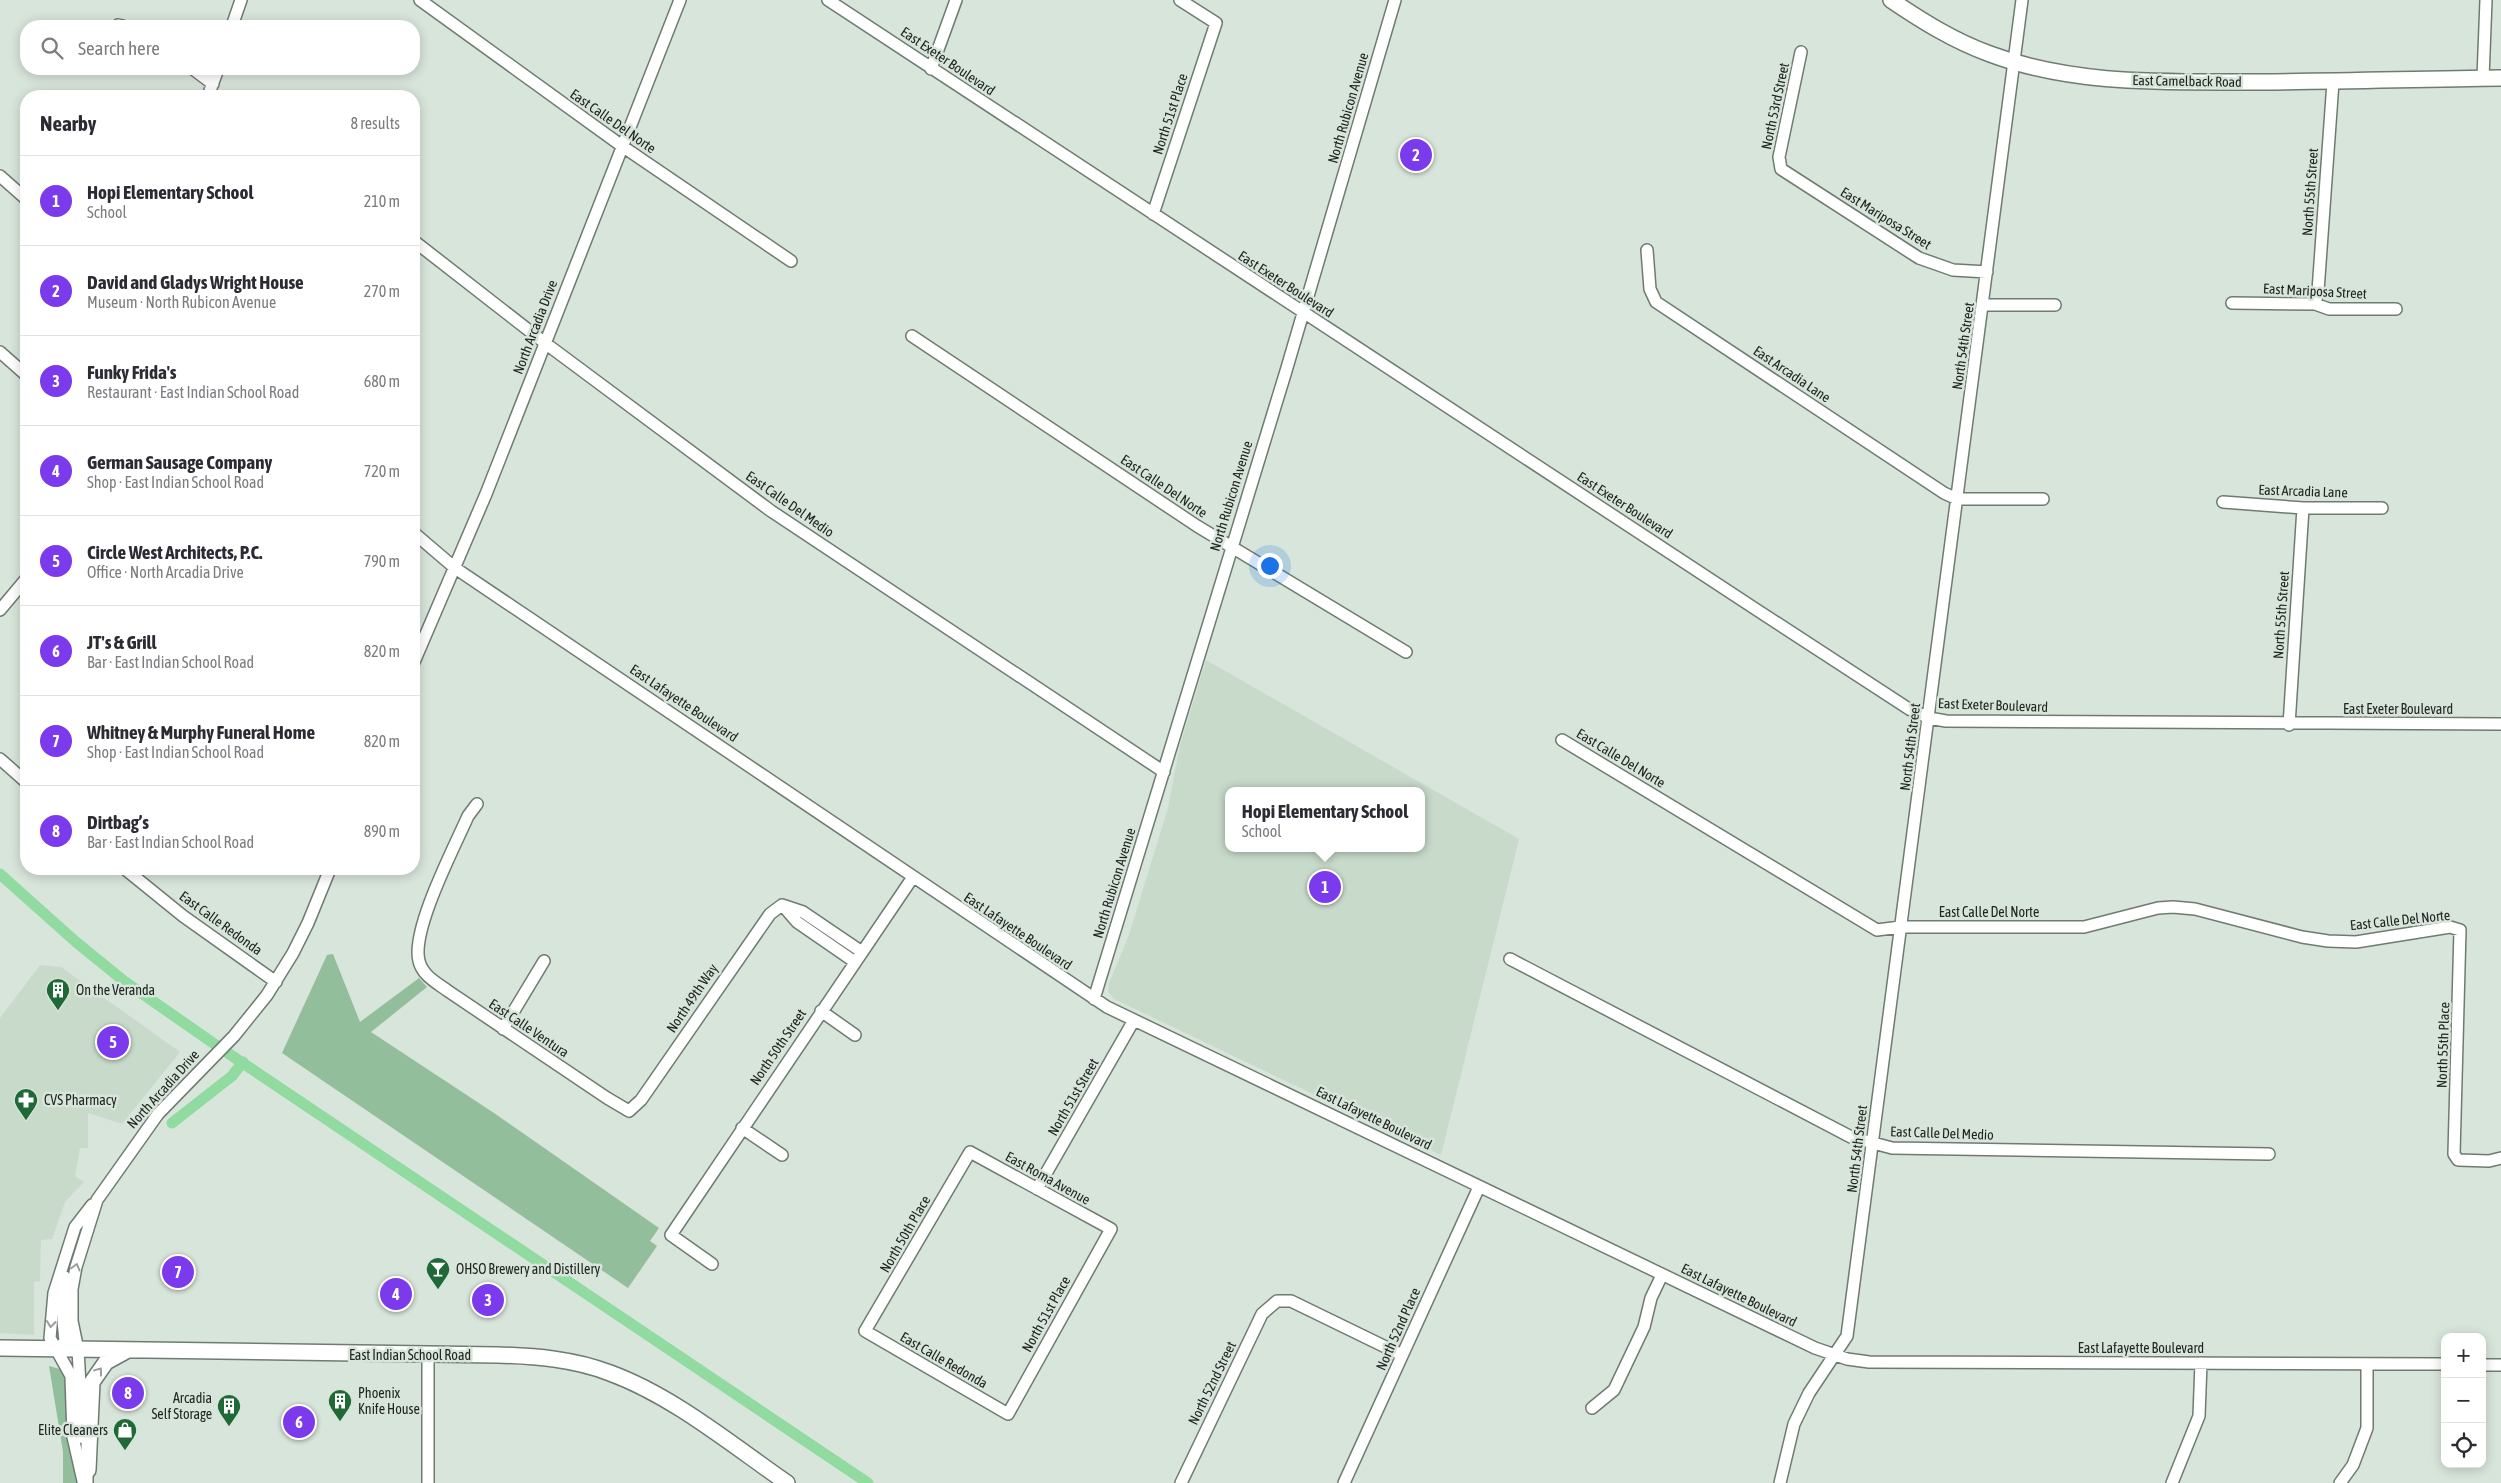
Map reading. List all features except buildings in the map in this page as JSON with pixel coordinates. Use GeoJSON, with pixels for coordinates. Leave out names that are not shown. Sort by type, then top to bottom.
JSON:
{"type":"FeatureCollection","features":[{"type":"Feature","properties":{"kind":"main road","name":"East Camelback Road"},"geometry":{"type":"LineString","coordinates":[[1891,0],[1939,30],[1972,47],[2015,62],[2077,75],[2130,81],[2333,82],[2501,78]]}},
{"type":"Feature","properties":{"kind":"main road","name":"East Indian School Road"},"geometry":{"type":"LineString","coordinates":[[0,1348],[527,1357],[554,1360],[608,1372],[658,1397],[787,1483]]}},
{"type":"Feature","properties":{"kind":"main road"},"geometry":{"type":"LineString","coordinates":[[86,1479],[92,1382],[106,1362],[127,1351]]}},
{"type":"Feature","properties":{"kind":"street"},"geometry":{"type":"LineString","coordinates":[[234,20],[241,0]]}},
{"type":"Feature","properties":{"kind":"street","name":"East Calle Del Norte"},"geometry":{"type":"LineString","coordinates":[[420,0],[622,146],[791,261]]}},
{"type":"Feature","properties":{"kind":"street","name":"North Arcadia Drive"},"geometry":{"type":"LineString","coordinates":[[420,648],[455,568],[680,0]]}},
{"type":"Feature","properties":{"kind":"street","name":"East Exeter Boulevard"},"geometry":{"type":"LineString","coordinates":[[828,0],[1869,683],[1909,709],[1929,718],[1946,721],[2501,724]]}},
{"type":"Feature","properties":{"kind":"street"},"geometry":{"type":"LineString","coordinates":[[931,69],[956,0]]}},
{"type":"Feature","properties":{"kind":"street","name":"North 51st Place"},"geometry":{"type":"LineString","coordinates":[[1153,214],[1216,23],[1180,0]]}},
{"type":"Feature","properties":{"kind":"street","name":"North Rubicon Avenue"},"geometry":{"type":"LineString","coordinates":[[1094,999],[1164,772],[1230,547],[1303,313],[1395,0]]}},
{"type":"Feature","properties":{"kind":"street","name":"North 54th Street"},"geometry":{"type":"LineString","coordinates":[[1783,1482],[1794,1424],[1809,1392],[1847,1336],[2022,0]]}},
{"type":"Feature","properties":{"kind":"street"},"geometry":{"type":"LineString","coordinates":[[2483,78],[2486,0]]}},
{"type":"Feature","properties":{"kind":"street","name":"North 53rd Street"},"geometry":{"type":"LineString","coordinates":[[1779,165],[1801,52]]}},
{"type":"Feature","properties":{"kind":"street"},"geometry":{"type":"LineString","coordinates":[[201,75],[213,84]]}},
{"type":"Feature","properties":{"kind":"street"},"geometry":{"type":"LineString","coordinates":[[210,90],[216,75]]}},
{"type":"Feature","properties":{"kind":"street","name":"North 55th Street"},"geometry":{"type":"LineString","coordinates":[[2315,304],[2318,292],[2333,82]]}},
{"type":"Feature","properties":{"kind":"street","name":"East Mariposa Street"},"geometry":{"type":"LineString","coordinates":[[1779,165],[1784,172],[1918,258],[1948,269],[1987,272]]}},
{"type":"Feature","properties":{"kind":"street"},"geometry":{"type":"LineString","coordinates":[[0,176],[20,194]]}},
{"type":"Feature","properties":{"kind":"street","name":"East Calle Del Medio"},"geometry":{"type":"LineString","coordinates":[[420,245],[545,343],[771,511],[1164,772]]}},
{"type":"Feature","properties":{"kind":"street","name":"East Arcadia Lane"},"geometry":{"type":"LineString","coordinates":[[1647,250],[1650,289],[1656,302],[1944,493],[1957,499]]}},
{"type":"Feature","properties":{"kind":"street","name":"East Mariposa Street"},"geometry":{"type":"LineString","coordinates":[[2232,303],[2315,304],[2329,309],[2396,309]]}},
{"type":"Feature","properties":{"kind":"street"},"geometry":{"type":"LineString","coordinates":[[1983,305],[2055,305]]}},
{"type":"Feature","properties":{"kind":"street","name":"East Calle Del Norte"},"geometry":{"type":"LineString","coordinates":[[912,336],[1230,547],[1406,652]]}},
{"type":"Feature","properties":{"kind":"street"},"geometry":{"type":"LineString","coordinates":[[1,356],[20,370]]}},
{"type":"Feature","properties":{"kind":"street"},"geometry":{"type":"LineString","coordinates":[[1957,499],[2043,499]]}},
{"type":"Feature","properties":{"kind":"street","name":"East Arcadia Lane"},"geometry":{"type":"LineString","coordinates":[[2223,502],[2304,508],[2382,508]]}},
{"type":"Feature","properties":{"kind":"street","name":"North 55th Street"},"geometry":{"type":"LineString","coordinates":[[2289,724],[2304,508]]}},
{"type":"Feature","properties":{"kind":"street","name":"East Lafayette Boulevard"},"geometry":{"type":"LineString","coordinates":[[420,538],[455,568],[1094,999],[1479,1187],[1835,1356],[1869,1362],[2441,1364]]}},
{"type":"Feature","properties":{"kind":"street"},"geometry":{"type":"LineString","coordinates":[[0,610],[20,587]]}},
{"type":"Feature","properties":{"kind":"street","name":"East Calle Del Norte"},"geometry":{"type":"LineString","coordinates":[[1562,740],[1876,930],[1900,927],[2084,926],[2158,908],[2173,907],[2195,910],[2294,936],[2328,941],[2356,942],[2450,927],[2460,930]]}},
{"type":"Feature","properties":{"kind":"street"},"geometry":{"type":"LineString","coordinates":[[0,759],[20,777]]}},
{"type":"Feature","properties":{"kind":"street","name":"East Calle Ventura"},"geometry":{"type":"LineString","coordinates":[[477,804],[468,816],[422,923],[416,946],[419,963],[427,975],[503,1029],[606,1098],[629,1111]]}},
{"type":"Feature","properties":{"kind":"street","name":"East Calle Redonda"},"geometry":{"type":"LineString","coordinates":[[132,875],[183,916],[276,982]]}},
{"type":"Feature","properties":{"kind":"street","name":"North Arcadia Drive"},"geometry":{"type":"LineString","coordinates":[[86,1479],[78,1350],[72,1321],[73,1278],[97,1200],[144,1131],[172,1097],[230,1040],[276,982],[308,923],[328,875]]}},
{"type":"Feature","properties":{"kind":"street","name":"North 50th Street"},"geometry":{"type":"LineString","coordinates":[[712,1264],[670,1235],[913,877]]}},
{"type":"Feature","properties":{"kind":"street","name":"North 49th Way"},"geometry":{"type":"LineString","coordinates":[[629,1111],[641,1100],[770,914],[782,906],[803,912],[824,934],[858,957]]}},
{"type":"Feature","properties":{"kind":"street","name":"North 55th Place"},"geometry":{"type":"LineString","coordinates":[[2460,930],[2454,1154],[2458,1160],[2489,1161],[2501,1158]]}},
{"type":"Feature","properties":{"kind":"street","name":"East Calle Del Medio"},"geometry":{"type":"LineString","coordinates":[[1510,959],[1851,1137],[1872,1144],[1892,1148],[2269,1154]]}},
{"type":"Feature","properties":{"kind":"street"},"geometry":{"type":"LineString","coordinates":[[503,1029],[544,961]]}},
{"type":"Feature","properties":{"kind":"street"},"geometry":{"type":"LineString","coordinates":[[821,1011],[855,1035]]}},
{"type":"Feature","properties":{"kind":"street","name":"North 51st Street"},"geometry":{"type":"LineString","coordinates":[[1037,1189],[1134,1020]]}},
{"type":"Feature","properties":{"kind":"street"},"geometry":{"type":"LineString","coordinates":[[742,1128],[782,1155]]}},
{"type":"Feature","properties":{"kind":"street","name":"East Roma Avenue"},"geometry":{"type":"LineString","coordinates":[[970,1152],[1111,1229]]}},
{"type":"Feature","properties":{"kind":"street","name":"North 50th Place"},"geometry":{"type":"LineString","coordinates":[[865,1332],[970,1152]]}},
{"type":"Feature","properties":{"kind":"street","name":"North 52nd Place"},"geometry":{"type":"LineString","coordinates":[[1346,1483],[1479,1187]]}},
{"type":"Feature","properties":{"kind":"street"},"geometry":{"type":"LineString","coordinates":[[86,1479],[73,1437],[71,1376],[58,1349],[65,1341],[63,1304],[65,1264],[76,1227],[97,1200]]}},
{"type":"Feature","properties":{"kind":"street","name":"North 51st Place"},"geometry":{"type":"LineString","coordinates":[[1008,1414],[1111,1229]]}},
{"type":"Feature","properties":{"kind":"street"},"geometry":{"type":"LineString","coordinates":[[1592,1408],[1614,1390],[1644,1327],[1651,1298],[1662,1275]]}},
{"type":"Feature","properties":{"kind":"street","name":"North 52nd Street"},"geometry":{"type":"LineString","coordinates":[[1181,1483],[1262,1314],[1277,1301],[1291,1301],[1402,1355]]}},
{"type":"Feature","properties":{"kind":"street","name":"East Calle Redonda"},"geometry":{"type":"LineString","coordinates":[[865,1332],[1008,1414]]}},
{"type":"Feature","properties":{"kind":"street"},"geometry":{"type":"LineString","coordinates":[[428,1355],[428,1483]]}},
{"type":"Feature","properties":{"kind":"street"},"geometry":{"type":"LineString","coordinates":[[2172,1483],[2199,1416],[2201,1363]]}},
{"type":"Feature","properties":{"kind":"street"},"geometry":{"type":"LineString","coordinates":[[2340,1483],[2353,1465],[2368,1428],[2368,1364]]}},
{"type":"Feature","properties":{"kind":"street"},"geometry":{"type":"LineString","coordinates":[[2486,1364],[2501,1365]]}},
{"type":"Feature","properties":{"kind":"shaded area"},"geometry":{"type":"Polygon","coordinates":[[[1206,660],[1519,839],[1441,1155],[1114,999],[1108,992],[1109,983],[1129,935],[1168,808],[1180,745],[1206,660]]]}},
{"type":"Feature","properties":{"kind":"shaded area"},"geometry":{"type":"Polygon","coordinates":[[[40,965],[61,967],[180,1052],[122,1124],[88,1113],[88,1148],[80,1148],[75,1176],[84,1182],[65,1202],[52,1239],[41,1240],[40,1281],[34,1282],[34,1335],[0,1333],[0,1018],[40,965]]]}},
{"type":"Feature","properties":{"kind":"green space"},"geometry":{"type":"Polygon","coordinates":[[[333,954],[360,1022],[419,978],[427,987],[371,1032],[494,1113],[659,1228],[650,1241],[657,1246],[628,1288],[282,1053],[327,955],[333,954]]]}},
{"type":"Feature","properties":{"kind":"green space"},"geometry":{"type":"Polygon","coordinates":[[[49,1366],[60,1369],[68,1379],[78,1483],[63,1483],[63,1452],[49,1366]]]}},
{"type":"Feature","properties":{"kind":"waterway"},"geometry":{"type":"LineString","coordinates":[[0,874],[76,942],[124,981],[213,1043],[868,1483]]}},
{"type":"Feature","properties":{"kind":"waterway"},"geometry":{"type":"LineString","coordinates":[[172,1123],[232,1076],[243,1062]]}},
{"type":"Feature","properties":{"kind":"place","name":"David and Gladys Wright House"},"geometry":{"type":"Point","coordinates":[1416,155]}},
{"type":"Feature","properties":{"kind":"place","name":"Hopi Elementary School"},"geometry":{"type":"Point","coordinates":[1325,887]}},
{"type":"Feature","properties":{"kind":"place","name":"On the Veranda"},"geometry":{"type":"Point","coordinates":[58,1011]}},
{"type":"Feature","properties":{"kind":"place","name":"Circle West Architects, P.C."},"geometry":{"type":"Point","coordinates":[113,1042]}},
{"type":"Feature","properties":{"kind":"place","name":"CVS Pharmacy"},"geometry":{"type":"Point","coordinates":[26,1121]}},
{"type":"Feature","properties":{"kind":"place","name":"Whitney & Murphy Funeral Home"},"geometry":{"type":"Point","coordinates":[178,1272]}},
{"type":"Feature","properties":{"kind":"place","name":"OHSO Brewery and Distillery"},"geometry":{"type":"Point","coordinates":[438,1290]}},
{"type":"Feature","properties":{"kind":"place","name":"German Sausage Company"},"geometry":{"type":"Point","coordinates":[396,1294]}},
{"type":"Feature","properties":{"kind":"place","name":"Funky Frida's"},"geometry":{"type":"Point","coordinates":[488,1300]}},
{"type":"Feature","properties":{"kind":"place","name":"Dirtbag’s"},"geometry":{"type":"Point","coordinates":[128,1393]}},
{"type":"Feature","properties":{"kind":"place","name":"JT's & Grill"},"geometry":{"type":"Point","coordinates":[299,1422]}},
{"type":"Feature","properties":{"kind":"place","name":"Phoenix Knife House"},"geometry":{"type":"Point","coordinates":[340,1422]}},
{"type":"Feature","properties":{"kind":"place","name":"Arcadia Self Storage"},"geometry":{"type":"Point","coordinates":[229,1427]}},
{"type":"Feature","properties":{"kind":"place","name":"Elite Cleaners"},"geometry":{"type":"Point","coordinates":[125,1451]}}]}
